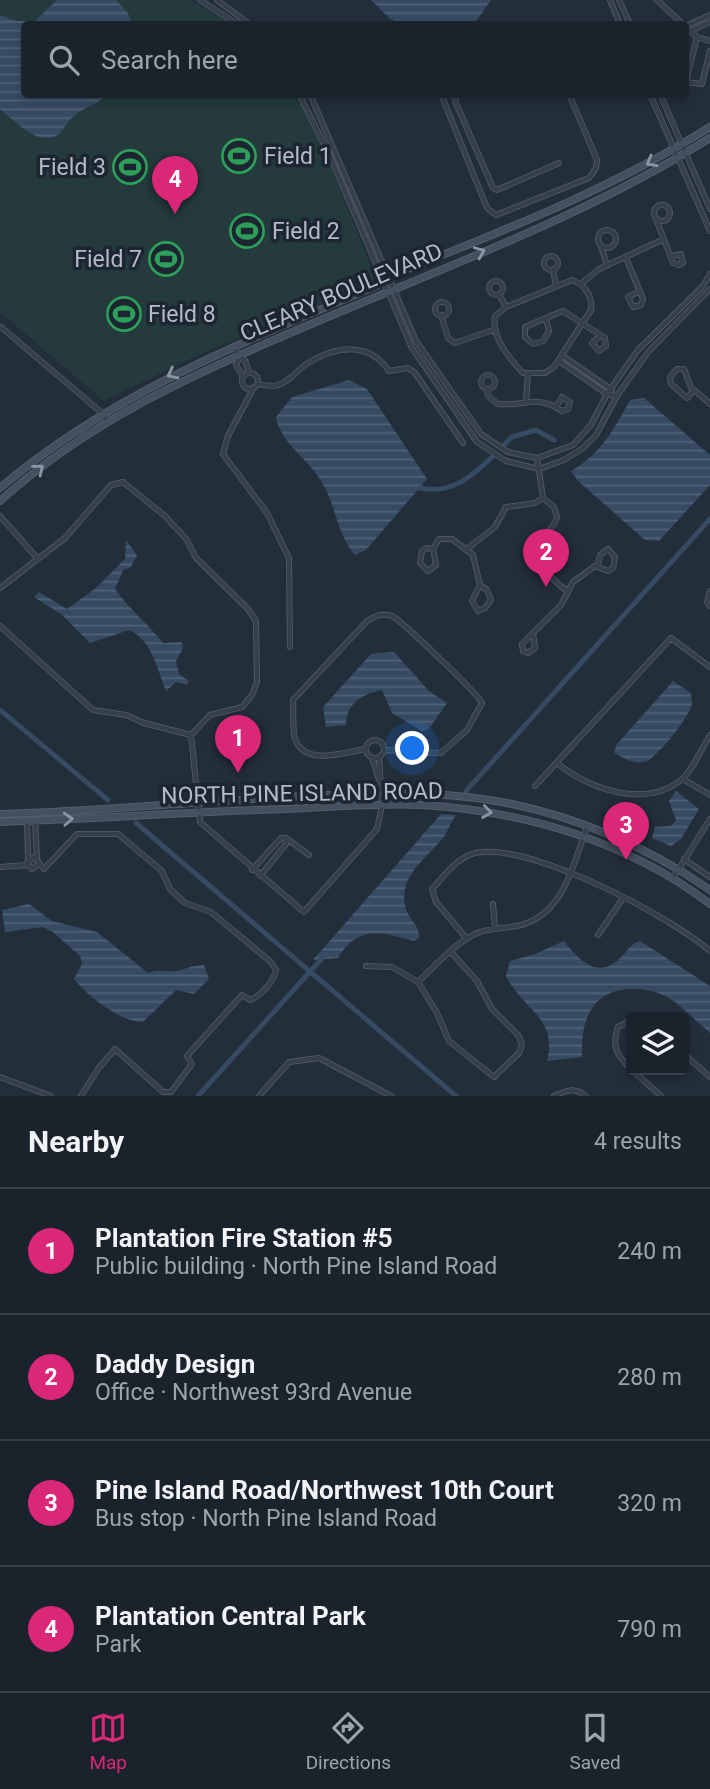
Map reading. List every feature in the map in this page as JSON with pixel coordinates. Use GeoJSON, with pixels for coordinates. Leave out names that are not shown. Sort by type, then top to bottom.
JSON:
{"type":"FeatureCollection","features":[{"type":"Feature","properties":{"kind":"street"},"geometry":{"type":"LineString","coordinates":[[200,0],[232,21]]}},
{"type":"Feature","properties":{"kind":"street"},"geometry":{"type":"LineString","coordinates":[[217,0],[245,21]]}},
{"type":"Feature","properties":{"kind":"street"},"geometry":{"type":"LineString","coordinates":[[610,0],[619,21]]}},
{"type":"Feature","properties":{"kind":"street"},"geometry":{"type":"LineString","coordinates":[[619,0],[628,21]]}},
{"type":"Feature","properties":{"kind":"street"},"geometry":{"type":"LineString","coordinates":[[657,0],[679,21]]}},
{"type":"Feature","properties":{"kind":"street"},"geometry":{"type":"LineString","coordinates":[[689,28],[710,15]]}},
{"type":"Feature","properties":{"kind":"street"},"geometry":{"type":"LineString","coordinates":[[689,28],[710,22]]}},
{"type":"Feature","properties":{"kind":"street"},"geometry":{"type":"LineString","coordinates":[[689,31],[697,37],[710,41]]}},
{"type":"Feature","properties":{"kind":"street"},"geometry":{"type":"LineString","coordinates":[[689,67],[697,37]]}},
{"type":"Feature","properties":{"kind":"street"},"geometry":{"type":"LineString","coordinates":[[689,82],[702,84],[710,51]]}},
{"type":"Feature","properties":{"kind":"street"},"geometry":{"type":"LineString","coordinates":[[301,98],[329,154],[412,348],[477,442],[506,461],[539,469],[564,460],[583,448],[596,435],[617,396],[648,352],[710,289]]}},
{"type":"Feature","properties":{"kind":"street"},"geometry":{"type":"LineString","coordinates":[[312,98],[416,341],[481,434],[508,452],[537,458],[555,454],[580,439],[611,388],[645,343],[703,286],[710,274]]}},
{"type":"Feature","properties":{"kind":"street"},"geometry":{"type":"LineString","coordinates":[[443,98],[487,208],[496,215],[589,178],[596,168],[597,160],[571,98]]}},
{"type":"Feature","properties":{"kind":"street"},"geometry":{"type":"LineString","coordinates":[[456,98],[455,101],[491,185],[498,190],[559,163]]}},
{"type":"Feature","properties":{"kind":"street"},"geometry":{"type":"LineString","coordinates":[[652,98],[710,231]]}},
{"type":"Feature","properties":{"kind":"street"},"geometry":{"type":"LineString","coordinates":[[662,98],[710,209]]}},
{"type":"Feature","properties":{"kind":"street","name":"CLEARY BOULEVARD"},"geometry":{"type":"LineString","coordinates":[[0,488],[54,445],[102,413],[163,379],[390,276],[565,204],[674,149],[710,127]]}},
{"type":"Feature","properties":{"kind":"street","name":"CLEARY BOULEVARD"},"geometry":{"type":"LineString","coordinates":[[0,501],[53,458],[107,421],[168,387],[579,209],[678,158],[710,138]]}},
{"type":"Feature","properties":{"kind":"street"},"geometry":{"type":"LineString","coordinates":[[464,155],[476,150]]}},
{"type":"Feature","properties":{"kind":"street"},"geometry":{"type":"LineString","coordinates":[[656,219],[662,240],[672,256]]}},
{"type":"Feature","properties":{"kind":"street"},"geometry":{"type":"LineString","coordinates":[[601,246],[615,242],[617,234],[610,231],[598,236],[597,243],[601,246],[607,265]]}},
{"type":"Feature","properties":{"kind":"street"},"geometry":{"type":"LineString","coordinates":[[582,284],[607,265],[662,240]]}},
{"type":"Feature","properties":{"kind":"street"},"geometry":{"type":"LineString","coordinates":[[626,258],[638,292]]}},
{"type":"Feature","properties":{"kind":"street"},"geometry":{"type":"LineString","coordinates":[[552,269],[556,286]]}},
{"type":"Feature","properties":{"kind":"street"},"geometry":{"type":"LineString","coordinates":[[572,280],[582,284],[592,304],[584,323],[558,361],[545,373],[528,374],[516,365],[493,330],[495,316],[506,307],[556,286],[572,280]]}},
{"type":"Feature","properties":{"kind":"street"},"geometry":{"type":"LineString","coordinates":[[499,294],[506,307]]}},
{"type":"Feature","properties":{"kind":"street"},"geometry":{"type":"LineString","coordinates":[[545,318],[549,331],[543,341],[533,344],[525,337],[525,327],[545,318],[563,311],[600,336]]}},
{"type":"Feature","properties":{"kind":"street"},"geometry":{"type":"LineString","coordinates":[[441,316],[449,338],[455,343],[493,330]]}},
{"type":"Feature","properties":{"kind":"street"},"geometry":{"type":"LineString","coordinates":[[1,327],[102,413],[107,421]]}},
{"type":"Feature","properties":{"kind":"street"},"geometry":{"type":"LineString","coordinates":[[234,347],[246,399]]}},
{"type":"Feature","properties":{"kind":"street"},"geometry":{"type":"LineString","coordinates":[[245,386],[275,387],[295,377],[305,364],[344,347],[358,348],[383,362],[388,371],[408,368],[415,373],[463,443]]}},
{"type":"Feature","properties":{"kind":"street"},"geometry":{"type":"LineString","coordinates":[[562,356],[611,388],[617,396]]}},
{"type":"Feature","properties":{"kind":"street"},"geometry":{"type":"LineString","coordinates":[[238,357],[245,360],[249,373]]}},
{"type":"Feature","properties":{"kind":"street"},"geometry":{"type":"LineString","coordinates":[[558,361],[607,394],[617,396]]}},
{"type":"Feature","properties":{"kind":"street"},"geometry":{"type":"LineString","coordinates":[[694,390],[687,398],[671,384],[670,377],[677,369],[684,369],[694,390],[709,401]]}},
{"type":"Feature","properties":{"kind":"street"},"geometry":{"type":"LineString","coordinates":[[243,377],[249,373],[256,375],[255,385],[246,399],[223,454],[267,513],[289,558],[290,648]]}},
{"type":"Feature","properties":{"kind":"street"},"geometry":{"type":"LineString","coordinates":[[526,400],[528,374]]}},
{"type":"Feature","properties":{"kind":"street"},"geometry":{"type":"LineString","coordinates":[[486,389],[489,397],[498,404],[526,400],[557,405]]}},
{"type":"Feature","properties":{"kind":"street"},"geometry":{"type":"LineString","coordinates":[[537,458],[543,498],[554,507],[557,517],[554,528],[542,542],[543,562],[551,578],[566,590]]}},
{"type":"Feature","properties":{"kind":"street"},"geometry":{"type":"LineString","coordinates":[[0,588],[74,529],[96,499],[111,485],[128,484],[165,516],[187,540],[196,558],[248,608],[256,621],[257,682],[252,695],[242,707],[210,715],[191,735],[200,822],[252,870],[304,912],[377,829],[382,805],[381,793],[372,757],[366,749],[367,743],[376,739],[381,741],[385,750]]}},
{"type":"Feature","properties":{"kind":"street"},"geometry":{"type":"LineString","coordinates":[[468,548],[495,527],[506,507],[535,503],[543,498]]}},
{"type":"Feature","properties":{"kind":"street"},"geometry":{"type":"LineString","coordinates":[[0,516],[38,559]]}},
{"type":"Feature","properties":{"kind":"street"},"geometry":{"type":"LineString","coordinates":[[433,548],[436,565],[428,571],[420,563],[420,556],[422,551],[433,548],[439,539],[445,537],[468,548],[477,564],[480,585],[472,601],[478,611],[485,608],[491,600],[480,585]]}},
{"type":"Feature","properties":{"kind":"street"},"geometry":{"type":"LineString","coordinates":[[533,633],[561,605],[566,590],[579,577],[598,566],[600,555],[608,549],[615,557],[615,564],[608,571],[598,566]]}},
{"type":"Feature","properties":{"kind":"street"},"geometry":{"type":"LineString","coordinates":[[709,604],[710,591]]}},
{"type":"Feature","properties":{"kind":"street"},"geometry":{"type":"LineString","coordinates":[[366,749],[321,756],[303,750],[295,740],[293,700],[367,621],[379,614],[391,616],[408,628],[459,681],[479,695],[482,703],[467,730],[441,752],[385,750]]}},
{"type":"Feature","properties":{"kind":"street"},"geometry":{"type":"LineString","coordinates":[[0,626],[93,710],[125,715],[144,723],[191,735]]}},
{"type":"Feature","properties":{"kind":"street"},"geometry":{"type":"LineString","coordinates":[[535,786],[671,638],[710,667]]}},
{"type":"Feature","properties":{"kind":"street"},"geometry":{"type":"LineString","coordinates":[[557,763],[576,777],[628,795],[646,795],[683,779],[710,735]]}},
{"type":"Feature","properties":{"kind":"street"},"geometry":{"type":"LineString","coordinates":[[379,779],[380,757],[385,750]]}},
{"type":"Feature","properties":{"kind":"street"},"geometry":{"type":"LineString","coordinates":[[372,757],[380,757]]}},
{"type":"Feature","properties":{"kind":"street"},"geometry":{"type":"LineString","coordinates":[[683,779],[710,795]]}},
{"type":"Feature","properties":{"kind":"street","name":"NORTH PINE ISLAND ROAD"},"geometry":{"type":"LineString","coordinates":[[0,814],[198,800],[427,793],[506,803],[587,826],[679,868],[710,890]]}},
{"type":"Feature","properties":{"kind":"street","name":"NORTH PINE ISLAND ROAD"},"geometry":{"type":"LineString","coordinates":[[0,822],[199,811],[382,805],[460,808],[506,814],[583,837],[673,878],[710,904]]}},
{"type":"Feature","properties":{"kind":"street"},"geometry":{"type":"LineString","coordinates":[[31,813],[36,821],[38,861],[34,869],[27,862],[26,821],[31,813]]}},
{"type":"Feature","properties":{"kind":"street"},"geometry":{"type":"LineString","coordinates":[[673,878],[710,819]]}},
{"type":"Feature","properties":{"kind":"street"},"geometry":{"type":"LineString","coordinates":[[418,982],[467,939],[495,928],[528,923],[542,915],[556,901],[570,873],[587,826]]}},
{"type":"Feature","properties":{"kind":"street"},"geometry":{"type":"LineString","coordinates":[[38,861],[44,869],[78,834],[118,834],[162,871],[170,889],[185,903],[211,912],[275,967],[274,978],[255,998],[250,1000],[242,995],[187,1056],[192,1064],[191,1069],[171,1091],[159,1088],[115,1049],[81,1096]]}},
{"type":"Feature","properties":{"kind":"street"},"geometry":{"type":"LineString","coordinates":[[252,870],[281,838],[286,838],[309,855]]}},
{"type":"Feature","properties":{"kind":"street"},"geometry":{"type":"LineString","coordinates":[[260,876],[286,844],[286,838]]}},
{"type":"Feature","properties":{"kind":"street"},"geometry":{"type":"LineString","coordinates":[[467,939],[431,895],[432,889],[460,859],[483,851],[516,856],[570,873],[649,909],[710,951]]}},
{"type":"Feature","properties":{"kind":"street"},"geometry":{"type":"LineString","coordinates":[[684,859],[710,877]]}},
{"type":"Feature","properties":{"kind":"street"},"geometry":{"type":"LineString","coordinates":[[0,867],[38,861]]}},
{"type":"Feature","properties":{"kind":"street"},"geometry":{"type":"LineString","coordinates":[[598,935],[623,898]]}},
{"type":"Feature","properties":{"kind":"street"},"geometry":{"type":"LineString","coordinates":[[493,904],[495,928]]}},
{"type":"Feature","properties":{"kind":"street"},"geometry":{"type":"LineString","coordinates":[[366,966],[391,967],[418,982],[437,1013],[449,1041],[494,1077],[519,1054],[522,1045],[519,1037],[492,1009],[477,981],[451,952]]}},
{"type":"Feature","properties":{"kind":"street"},"geometry":{"type":"LineString","coordinates":[[626,1023],[618,1027],[613,1038],[614,1048],[626,1062]]}},
{"type":"Feature","properties":{"kind":"street"},"geometry":{"type":"LineString","coordinates":[[259,1096],[289,1062],[302,1058],[319,1058],[335,1064],[391,1096]]}},
{"type":"Feature","properties":{"kind":"street"},"geometry":{"type":"LineString","coordinates":[[689,1058],[710,1077]]}},
{"type":"Feature","properties":{"kind":"street"},"geometry":{"type":"LineString","coordinates":[[638,1075],[661,1096]]}},
{"type":"Feature","properties":{"kind":"street"},"geometry":{"type":"LineString","coordinates":[[0,1077],[51,1096]]}},
{"type":"Feature","properties":{"kind":"street"},"geometry":{"type":"LineString","coordinates":[[554,1096],[566,1090],[580,1090],[586,1096]]}},
{"type":"Feature","properties":{"kind":"green space"},"geometry":{"type":"Polygon","coordinates":[[[0,0],[190,0],[227,21],[21,21],[21,98],[298,98],[323,148],[377,281],[200,354],[104,401],[0,312],[0,0]]]}},
{"type":"Feature","properties":{"kind":"water"},"geometry":{"type":"Polygon","coordinates":[[[57,0],[116,0],[128,13],[131,21],[35,21],[57,0]]]}},
{"type":"Feature","properties":{"kind":"water"},"geometry":{"type":"Polygon","coordinates":[[[371,0],[491,0],[476,21],[390,19],[371,0]]]}},
{"type":"Feature","properties":{"kind":"water"},"geometry":{"type":"Polygon","coordinates":[[[0,15],[21,21],[21,98],[102,98],[82,110],[53,137],[45,138],[28,132],[0,109],[0,15]]]}},
{"type":"Feature","properties":{"kind":"water"},"geometry":{"type":"Polygon","coordinates":[[[349,380],[367,389],[427,479],[366,550],[355,555],[344,538],[323,484],[283,435],[276,417],[292,397],[349,380]]]}},
{"type":"Feature","properties":{"kind":"water"},"geometry":{"type":"Polygon","coordinates":[[[644,398],[710,455],[710,485],[659,541],[645,540],[578,481],[571,471],[598,449],[630,400],[644,398]]]}},
{"type":"Feature","properties":{"kind":"water"},"geometry":{"type":"Polygon","coordinates":[[[126,540],[137,555],[131,567],[123,570],[115,589],[163,643],[182,642],[183,648],[176,661],[179,674],[189,681],[187,685],[176,682],[166,691],[148,648],[129,630],[90,643],[62,615],[34,597],[39,592],[67,609],[96,588],[125,559],[126,540]]]}},
{"type":"Feature","properties":{"kind":"water"},"geometry":{"type":"Polygon","coordinates":[[[394,652],[429,691],[447,703],[429,729],[422,731],[392,713],[382,690],[356,701],[349,711],[346,725],[326,727],[323,707],[371,654],[394,652]]]}},
{"type":"Feature","properties":{"kind":"water"},"geometry":{"type":"Polygon","coordinates":[[[673,681],[691,693],[692,704],[672,737],[657,754],[644,762],[628,760],[614,752],[617,744],[673,681]]]}},
{"type":"Feature","properties":{"kind":"water"},"geometry":{"type":"Polygon","coordinates":[[[676,791],[699,809],[681,839],[671,846],[652,838],[655,827],[671,826],[676,820],[669,801],[676,791]]]}},
{"type":"Feature","properties":{"kind":"water"},"geometry":{"type":"Polygon","coordinates":[[[441,814],[456,815],[444,836],[414,870],[405,888],[406,909],[418,930],[419,938],[414,941],[391,935],[371,934],[354,940],[338,958],[313,960],[441,814]]]}},
{"type":"Feature","properties":{"kind":"water"},"geometry":{"type":"Polygon","coordinates":[[[29,904],[52,921],[97,932],[148,973],[204,965],[209,979],[194,994],[176,990],[143,1022],[124,1018],[87,993],[74,979],[82,964],[80,956],[53,932],[43,927],[5,932],[2,910],[29,904]]]}},
{"type":"Feature","properties":{"kind":"water"},"geometry":{"type":"Polygon","coordinates":[[[564,941],[588,965],[603,968],[611,965],[640,941],[710,986],[710,1033],[689,1012],[660,993],[627,989],[606,995],[597,1001],[591,1010],[584,1027],[582,1057],[547,1061],[549,1046],[544,1024],[506,976],[510,961],[535,954],[564,941]]]}},
{"type":"Feature","properties":{"kind":"waterway"},"geometry":{"type":"LineString","coordinates":[[503,446],[512,437],[536,430],[554,440]]}},
{"type":"Feature","properties":{"kind":"waterway"},"geometry":{"type":"LineString","coordinates":[[420,488],[442,489],[460,483],[492,457]]}},
{"type":"Feature","properties":{"kind":"waterway"},"geometry":{"type":"LineString","coordinates":[[466,791],[710,519]]}},
{"type":"Feature","properties":{"kind":"waterway"},"geometry":{"type":"LineString","coordinates":[[0,710],[108,800]]}},
{"type":"Feature","properties":{"kind":"waterway"},"geometry":{"type":"LineString","coordinates":[[136,823],[456,1096]]}},
{"type":"Feature","properties":{"kind":"waterway"},"geometry":{"type":"LineString","coordinates":[[198,1096],[326,954]]}},
{"type":"Feature","properties":{"kind":"place","name":"Field 1"},"geometry":{"type":"Point","coordinates":[239,156]}},
{"type":"Feature","properties":{"kind":"place","name":"Field 3"},"geometry":{"type":"Point","coordinates":[130,167]}},
{"type":"Feature","properties":{"kind":"place","name":"Plantation Central Park"},"geometry":{"type":"Point","coordinates":[175,214]}},
{"type":"Feature","properties":{"kind":"place","name":"Field 2"},"geometry":{"type":"Point","coordinates":[247,231]}},
{"type":"Feature","properties":{"kind":"place","name":"Field 7"},"geometry":{"type":"Point","coordinates":[166,259]}},
{"type":"Feature","properties":{"kind":"place","name":"Field 8"},"geometry":{"type":"Point","coordinates":[124,314]}},
{"type":"Feature","properties":{"kind":"place","name":"Daddy Design"},"geometry":{"type":"Point","coordinates":[546,587]}},
{"type":"Feature","properties":{"kind":"place","name":"Plantation Fire Station #5"},"geometry":{"type":"Point","coordinates":[238,773]}},
{"type":"Feature","properties":{"kind":"place","name":"Pine Island Road/Northwest 10th Court"},"geometry":{"type":"Point","coordinates":[626,860]}}]}
